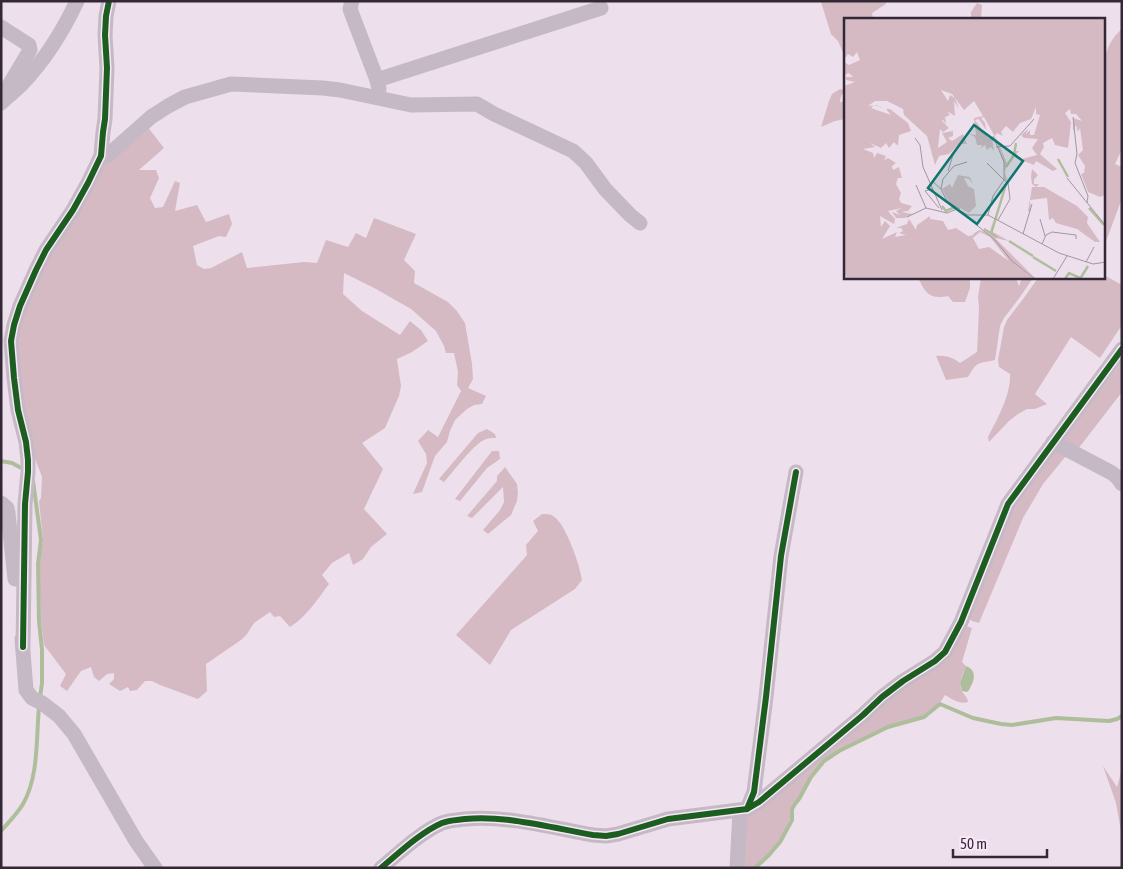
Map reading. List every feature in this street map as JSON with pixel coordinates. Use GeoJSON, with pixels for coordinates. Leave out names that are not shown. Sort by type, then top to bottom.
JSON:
{"type":"FeatureCollection","features":[{"type":"Feature","properties":{"kind":"street"},"geometry":{"type":"LineString","coordinates":[[1,103],[21,85],[38,64],[66,24],[77,1]]}},
{"type":"Feature","properties":{"kind":"street"},"geometry":{"type":"LineString","coordinates":[[23,647],[25,504],[28,472],[26,442],[18,410],[11,341],[20,306],[36,270],[46,250],[73,210],[101,156],[107,68],[106,16],[110,1]]}},
{"type":"Feature","properties":{"kind":"street"},"geometry":{"type":"LineString","coordinates":[[352,1],[350,9],[377,80],[380,99]]}},
{"type":"Feature","properties":{"kind":"street"},"geometry":{"type":"LineString","coordinates":[[377,80],[601,8]]}},
{"type":"Feature","properties":{"kind":"street"},"geometry":{"type":"LineString","coordinates":[[1,27],[29,45],[30,50],[1,98]]}},
{"type":"Feature","properties":{"kind":"street"},"geometry":{"type":"LineString","coordinates":[[101,156],[107,156],[151,117],[168,106],[185,97],[231,84],[324,88],[411,105],[477,104],[494,114],[573,151],[586,164],[605,189],[640,223]]}},
{"type":"Feature","properties":{"kind":"street"},"geometry":{"type":"LineString","coordinates":[[380,868],[429,831],[442,823],[456,820],[487,818],[507,820],[606,836],[668,819],[744,810],[759,802],[882,697],[935,661],[944,652],[961,622],[1008,504],[1122,349]]}},
{"type":"Feature","properties":{"kind":"street"},"geometry":{"type":"LineString","coordinates":[[1053,442],[1112,474],[1122,484]]}},
{"type":"Feature","properties":{"kind":"street"},"geometry":{"type":"LineString","coordinates":[[738,865],[744,810],[754,792],[781,556],[796,472]]}},
{"type":"Feature","properties":{"kind":"street"},"geometry":{"type":"LineString","coordinates":[[1,504],[7,508],[8,513],[26,690],[37,701],[59,716],[74,734],[136,841],[155,868]]}},
{"type":"Feature","properties":{"kind":"shaded area"},"geometry":{"type":"Polygon","coordinates":[[[809,1],[885,1],[886,4],[872,13],[873,18],[844,18],[844,55],[838,41],[831,34],[821,2],[809,1]]]}},
{"type":"Feature","properties":{"kind":"shaded area"},"geometry":{"type":"Polygon","coordinates":[[[977,3],[982,5],[981,18],[971,18],[971,12],[977,3]]]}},
{"type":"Feature","properties":{"kind":"shaded area"},"geometry":{"type":"Polygon","coordinates":[[[1122,29],[1122,149],[1115,164],[1122,167],[1122,198],[1106,242],[1106,54],[1115,36],[1122,29]]]}},
{"type":"Feature","properties":{"kind":"shaded area"},"geometry":{"type":"Polygon","coordinates":[[[840,89],[844,90],[840,102],[844,102],[844,119],[821,127],[829,101],[832,94],[840,89]]]}},
{"type":"Feature","properties":{"kind":"shaded area"},"geometry":{"type":"Polygon","coordinates":[[[147,126],[164,148],[139,170],[156,170],[159,178],[150,198],[155,208],[163,207],[175,181],[180,183],[175,211],[197,205],[206,222],[229,214],[232,224],[226,237],[219,236],[193,246],[197,265],[204,269],[211,268],[242,252],[247,268],[304,262],[317,263],[326,240],[348,247],[356,233],[366,238],[374,218],[416,234],[404,260],[415,271],[414,283],[448,302],[465,323],[473,379],[468,388],[486,396],[482,404],[474,405],[467,409],[455,420],[447,442],[435,456],[422,492],[413,494],[427,463],[426,454],[418,441],[428,430],[438,437],[461,391],[457,385],[458,372],[454,353],[446,353],[436,331],[411,309],[344,273],[343,294],[362,311],[400,335],[410,321],[421,330],[428,341],[397,359],[401,386],[399,396],[385,428],[362,443],[383,469],[364,509],[387,534],[371,547],[363,559],[353,565],[349,553],[332,563],[322,575],[329,584],[296,623],[290,627],[280,616],[274,617],[270,612],[254,623],[241,640],[206,664],[207,691],[198,699],[152,681],[145,681],[137,690],[130,691],[128,687],[120,691],[109,684],[114,679],[114,673],[107,674],[99,681],[94,677],[91,667],[81,671],[67,691],[60,686],[66,674],[44,645],[39,563],[43,540],[39,501],[41,498],[42,477],[28,440],[15,340],[30,288],[106,162],[147,126]]]}},
{"type":"Feature","properties":{"kind":"shaded area"},"geometry":{"type":"Polygon","coordinates":[[[1106,276],[1122,285],[1122,325],[1100,358],[1071,337],[1035,394],[1047,404],[1035,409],[1027,409],[1018,414],[989,442],[988,437],[1003,407],[1010,382],[1010,374],[999,367],[998,360],[1004,327],[1037,279],[1106,279],[1106,276]]]}},
{"type":"Feature","properties":{"kind":"shaded area"},"geometry":{"type":"Polygon","coordinates":[[[918,279],[970,279],[970,288],[965,302],[953,302],[948,296],[932,296],[923,288],[918,279]]]}},
{"type":"Feature","properties":{"kind":"shaded area"},"geometry":{"type":"Polygon","coordinates":[[[981,279],[1016,279],[1019,286],[1022,279],[1032,279],[1000,326],[995,360],[979,364],[968,377],[946,380],[936,356],[949,357],[960,363],[977,352],[978,297],[981,279]]]}},
{"type":"Feature","properties":{"kind":"shaded area"},"geometry":{"type":"Polygon","coordinates":[[[1122,362],[1122,392],[1078,449],[1060,444],[1122,362]]]}},
{"type":"Feature","properties":{"kind":"shaded area"},"geometry":{"type":"Polygon","coordinates":[[[487,429],[495,434],[496,438],[487,439],[479,443],[444,482],[439,479],[478,433],[487,429]]]}},
{"type":"Feature","properties":{"kind":"shaded area"},"geometry":{"type":"Polygon","coordinates":[[[492,451],[499,451],[500,459],[487,468],[460,501],[455,499],[492,451]]]}},
{"type":"Feature","properties":{"kind":"shaded area"},"geometry":{"type":"Polygon","coordinates":[[[1050,451],[1066,456],[1043,484],[1023,518],[979,623],[972,621],[969,618],[1008,516],[1050,451]]]}},
{"type":"Feature","properties":{"kind":"shaded area"},"geometry":{"type":"Polygon","coordinates":[[[505,467],[517,484],[517,501],[511,515],[488,534],[483,530],[500,510],[504,502],[503,487],[472,518],[467,516],[497,481],[497,476],[505,467]]]}},
{"type":"Feature","properties":{"kind":"shaded area"},"geometry":{"type":"Polygon","coordinates":[[[542,514],[552,515],[563,527],[575,555],[582,580],[575,589],[511,630],[490,665],[456,635],[527,555],[526,545],[538,531],[533,521],[542,514]]]}},
{"type":"Feature","properties":{"kind":"shaded area"},"geometry":{"type":"Polygon","coordinates":[[[963,625],[972,628],[962,662],[966,666],[961,678],[962,691],[968,702],[959,702],[945,695],[940,703],[923,716],[888,726],[838,750],[823,760],[810,777],[791,809],[790,819],[779,842],[755,867],[740,868],[745,817],[886,698],[963,625]]]}},
{"type":"Feature","properties":{"kind":"shaded area"},"geometry":{"type":"Polygon","coordinates":[[[966,666],[974,673],[972,683],[967,692],[962,691],[960,683],[966,666]]]}},
{"type":"Feature","properties":{"kind":"shaded area"},"geometry":{"type":"Polygon","coordinates":[[[1103,766],[1117,787],[1122,769],[1122,837],[1116,803],[1103,766]]]}},
{"type":"Feature","properties":{"kind":"waterway"},"geometry":{"type":"LineString","coordinates":[[1,461],[12,463],[25,470]]}},
{"type":"Feature","properties":{"kind":"waterway"},"geometry":{"type":"LineString","coordinates":[[33,481],[41,540],[38,564],[39,621],[42,650],[40,698]]}},
{"type":"Feature","properties":{"kind":"waterway"},"geometry":{"type":"LineString","coordinates":[[755,868],[780,842],[792,820],[792,809],[811,777],[824,761],[839,751],[888,727],[924,717],[940,704],[973,718],[1012,725],[1056,718],[1109,721],[1122,716]]}},
{"type":"Feature","properties":{"kind":"waterway"},"geometry":{"type":"LineString","coordinates":[[1,831],[16,815],[23,804],[32,781],[36,757],[39,707]]}},
{"type":"Feature","properties":{"kind":"cycle path"},"geometry":{"type":"LineString","coordinates":[[23,647],[25,504],[28,460],[26,442],[18,410],[11,341],[20,306],[36,270],[46,250],[73,210],[101,156],[107,68],[105,35],[109,1]]}},
{"type":"Feature","properties":{"kind":"cycle path"},"geometry":{"type":"LineString","coordinates":[[747,809],[759,802],[882,697],[935,661],[945,652],[961,622],[1008,504],[1122,349]]}},
{"type":"Feature","properties":{"kind":"cycle path"},"geometry":{"type":"LineString","coordinates":[[381,868],[426,832],[442,823],[451,821],[481,818],[513,820],[606,836],[668,819],[747,809],[754,792],[781,556],[796,472]]}}]}
